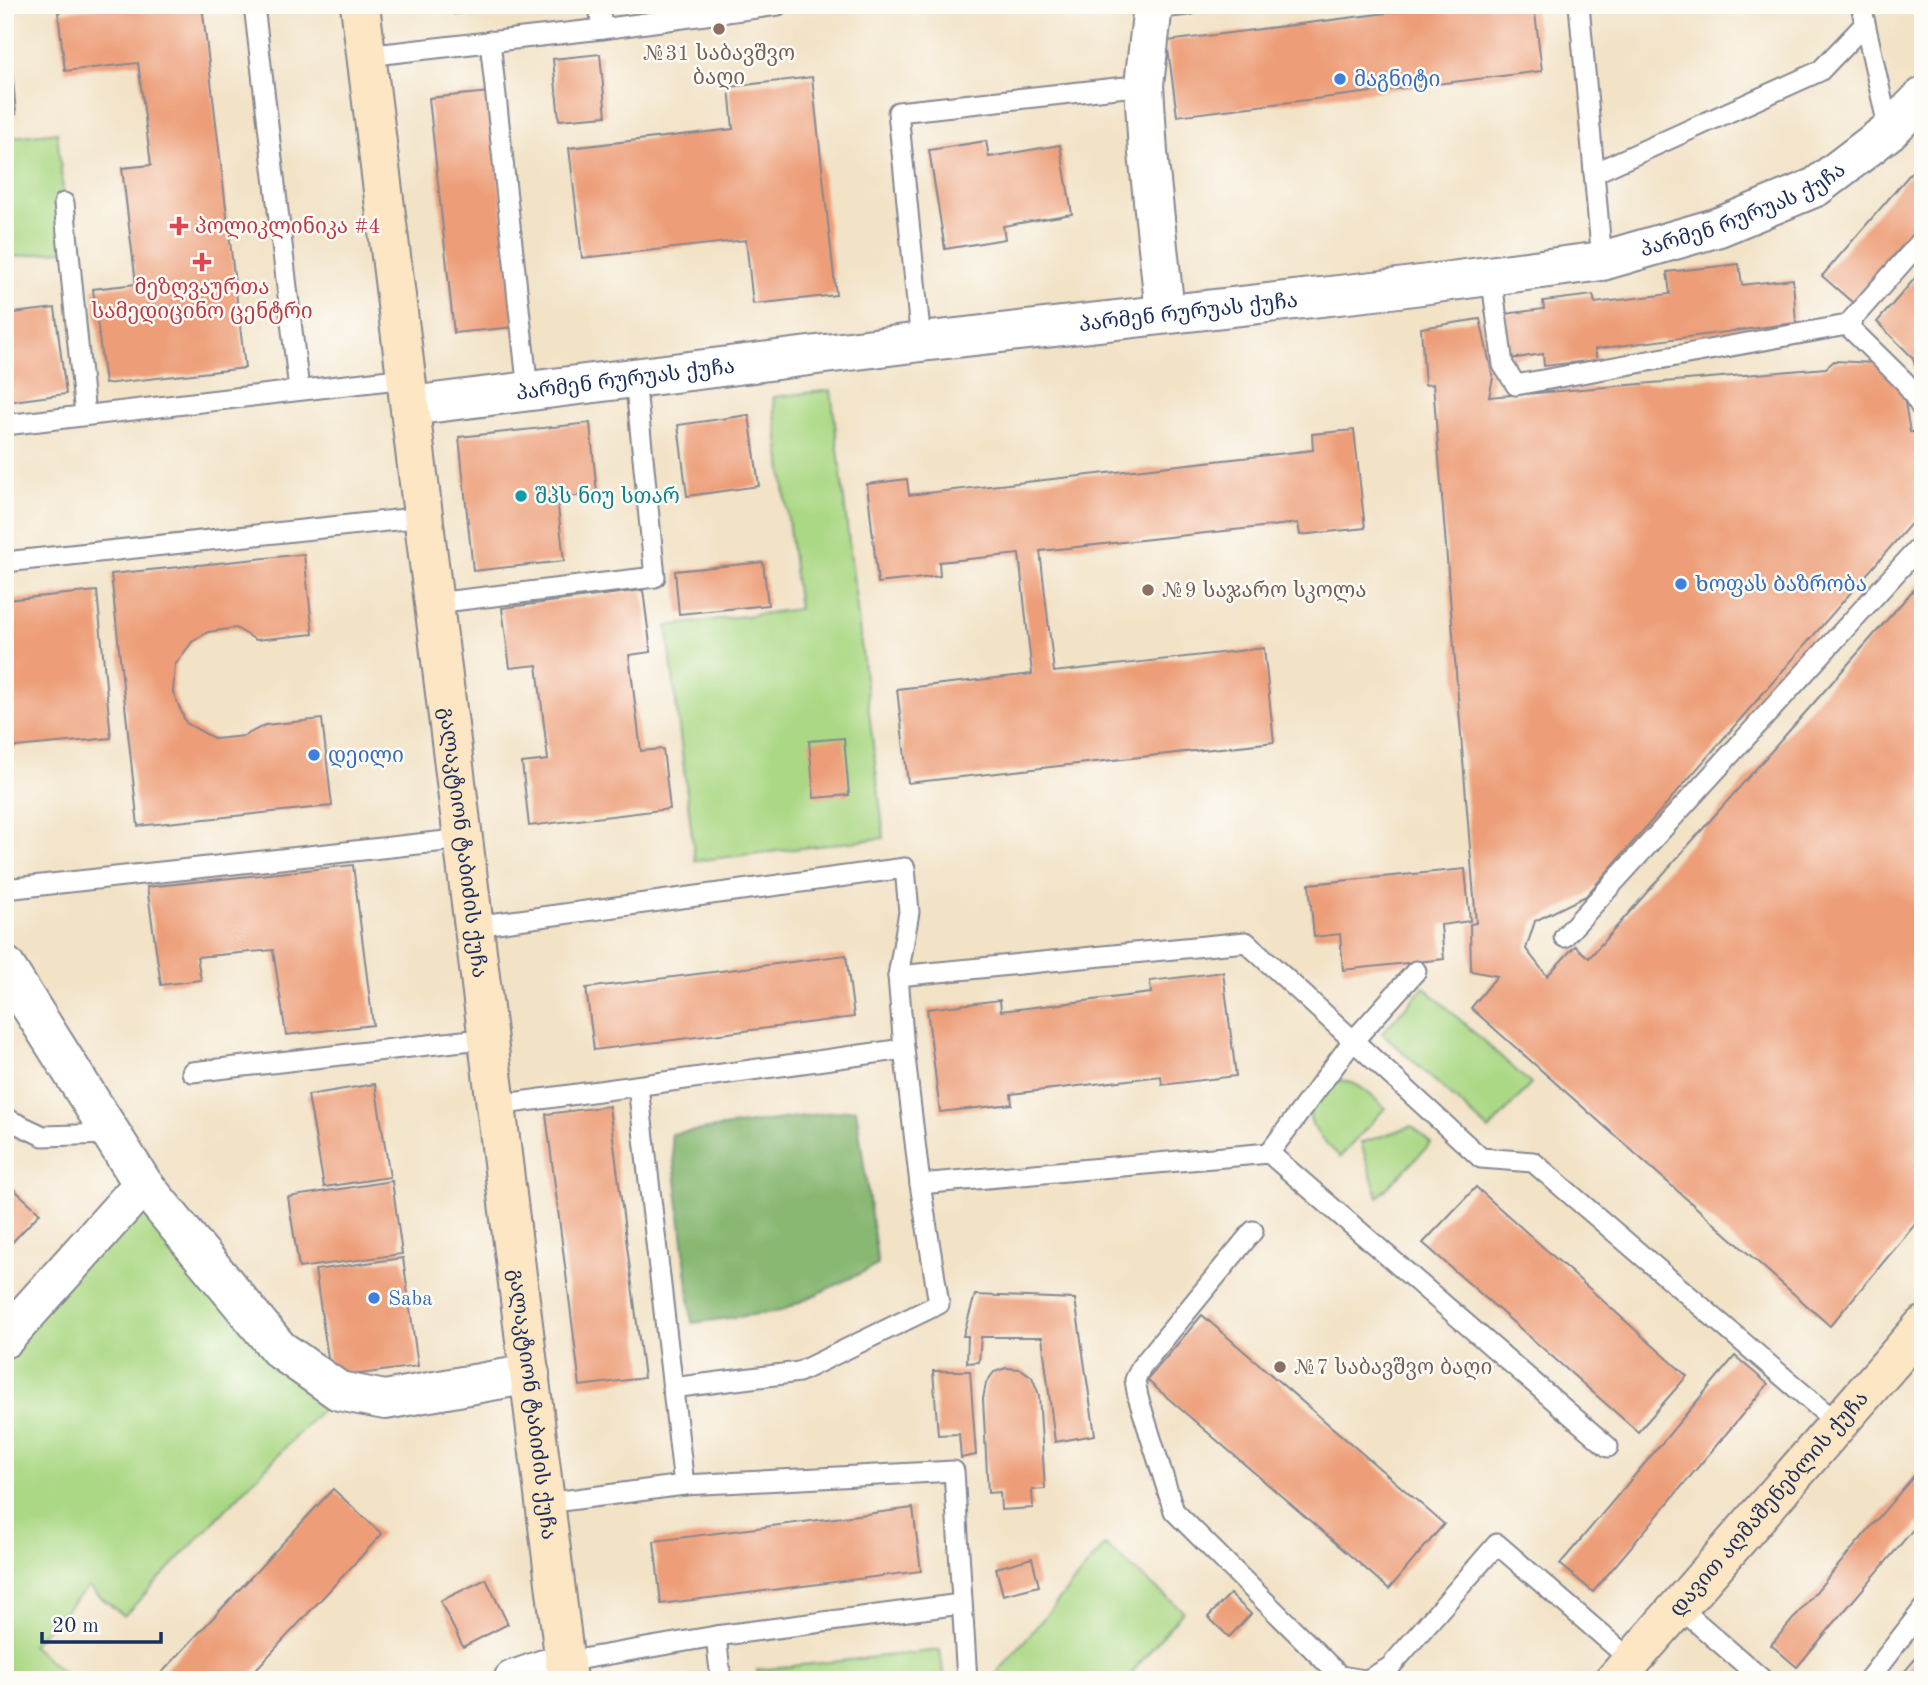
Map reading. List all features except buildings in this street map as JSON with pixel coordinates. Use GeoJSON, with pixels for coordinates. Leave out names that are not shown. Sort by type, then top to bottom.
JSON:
{"type":"FeatureCollection","features":[{"type":"Feature","properties":{"kind":"street","name":"გალაკტიონ ტაბიძის ქუჩა"},"geometry":{"type":"LineString","coordinates":[[360,5],[547,1503],[565,1671]]}},
{"type":"Feature","properties":{"kind":"street"},"geometry":{"type":"LineString","coordinates":[[1165,7],[1144,85],[1148,153],[1166,313]]}},
{"type":"Feature","properties":{"kind":"street","name":"პარმენ რურუას ქუჩა"},"geometry":{"type":"LineString","coordinates":[[408,392],[528,391],[1166,313],[1382,290],[1602,261],[1719,227],[1816,187],[1889,131],[1923,97]]}},
{"type":"Feature","properties":{"kind":"street"},"geometry":{"type":"LineString","coordinates":[[5,966],[143,1184],[279,1349],[339,1391],[384,1401],[530,1374]]}},
{"type":"Feature","properties":{"kind":"street"},"geometry":{"type":"LineString","coordinates":[[5,1338],[143,1184]]}},
{"type":"Feature","properties":{"kind":"street","name":"დავით აღმაშენებლის ქუჩა"},"geometry":{"type":"LineString","coordinates":[[1623,1670],[1923,1326]]}},
{"type":"Feature","properties":{"kind":"street"},"geometry":{"type":"LineString","coordinates":[[513,1680],[565,1671]]}},
{"type":"Feature","properties":{"kind":"lane"},"geometry":{"type":"LineString","coordinates":[[254,5],[299,390]]}},
{"type":"Feature","properties":{"kind":"lane"},"geometry":{"type":"LineString","coordinates":[[599,5],[602,29]]}},
{"type":"Feature","properties":{"kind":"lane"},"geometry":{"type":"LineString","coordinates":[[366,56],[602,29],[778,5]]}},
{"type":"Feature","properties":{"kind":"lane"},"geometry":{"type":"LineString","coordinates":[[1579,5],[1602,261]]}},
{"type":"Feature","properties":{"kind":"lane"},"geometry":{"type":"LineString","coordinates":[[1594,173],[1820,71],[1863,15]]}},
{"type":"Feature","properties":{"kind":"lane"},"geometry":{"type":"LineString","coordinates":[[1863,15],[1889,131]]}},
{"type":"Feature","properties":{"kind":"lane"},"geometry":{"type":"LineString","coordinates":[[490,41],[528,391]]}},
{"type":"Feature","properties":{"kind":"lane"},"geometry":{"type":"LineString","coordinates":[[921,342],[898,112],[1144,85]]}},
{"type":"Feature","properties":{"kind":"lane"},"geometry":{"type":"LineString","coordinates":[[64,203],[85,415]]}},
{"type":"Feature","properties":{"kind":"lane"},"geometry":{"type":"LineString","coordinates":[[1491,274],[1503,365],[1516,385],[1847,325],[1923,239]]}},
{"type":"Feature","properties":{"kind":"lane"},"geometry":{"type":"LineString","coordinates":[[1847,325],[1905,382],[1923,411]]}},
{"type":"Feature","properties":{"kind":"lane"},"geometry":{"type":"LineString","coordinates":[[435,603],[655,577],[635,378]]}},
{"type":"Feature","properties":{"kind":"lane"},"geometry":{"type":"LineString","coordinates":[[5,425],[299,390],[408,392]]}},
{"type":"Feature","properties":{"kind":"lane"},"geometry":{"type":"LineString","coordinates":[[5,562],[424,517]]}},
{"type":"Feature","properties":{"kind":"lane"},"geometry":{"type":"LineString","coordinates":[[1564,937],[1923,543]]}},
{"type":"Feature","properties":{"kind":"lane"},"geometry":{"type":"LineString","coordinates":[[5,889],[464,839]]}},
{"type":"Feature","properties":{"kind":"lane"},"geometry":{"type":"LineString","coordinates":[[474,926],[905,868],[909,912],[898,976],[920,1184],[939,1304],[799,1372],[672,1388]]}},
{"type":"Feature","properties":{"kind":"lane"},"geometry":{"type":"LineString","coordinates":[[898,976],[1246,942],[1481,1158],[1533,1162],[1838,1424]]}},
{"type":"Feature","properties":{"kind":"lane"},"geometry":{"type":"LineString","coordinates":[[1269,1153],[1353,1041],[1416,971]]}},
{"type":"Feature","properties":{"kind":"lane"},"geometry":{"type":"LineString","coordinates":[[192,1072],[489,1038]]}},
{"type":"Feature","properties":{"kind":"lane"},"geometry":{"type":"LineString","coordinates":[[497,1105],[904,1049]]}},
{"type":"Feature","properties":{"kind":"lane"},"geometry":{"type":"LineString","coordinates":[[638,1086],[684,1485]]}},
{"type":"Feature","properties":{"kind":"lane"},"geometry":{"type":"LineString","coordinates":[[5,1118],[43,1136],[111,1134]]}},
{"type":"Feature","properties":{"kind":"lane"},"geometry":{"type":"LineString","coordinates":[[920,1184],[1269,1153],[1608,1447]]}},
{"type":"Feature","properties":{"kind":"lane"},"geometry":{"type":"LineString","coordinates":[[1253,1231],[1141,1367],[1135,1380],[1174,1511],[1340,1676],[1366,1680],[1390,1667],[1497,1544],[1623,1670]]}},
{"type":"Feature","properties":{"kind":"lane"},"geometry":{"type":"LineString","coordinates":[[547,1503],[684,1485],[954,1471],[967,1680]]}},
{"type":"Feature","properties":{"kind":"lane"},"geometry":{"type":"LineString","coordinates":[[565,1671],[716,1636],[961,1604]]}},
{"type":"Feature","properties":{"kind":"lane"},"geometry":{"type":"LineString","coordinates":[[1679,1607],[1763,1680]]}},
{"type":"Feature","properties":{"kind":"lane"},"geometry":{"type":"LineString","coordinates":[[1868,1680],[1923,1609]]}},
{"type":"Feature","properties":{"kind":"lane"},"geometry":{"type":"LineString","coordinates":[[716,1636],[721,1680]]}},
{"type":"Feature","properties":{"kind":"green space"},"geometry":{"type":"Polygon","coordinates":[[[57,132],[69,250],[5,258],[5,138],[57,132]]]}},
{"type":"Feature","properties":{"kind":"green space"},"geometry":{"type":"Polygon","coordinates":[[[831,390],[884,838],[695,861],[667,626],[799,609],[773,397],[831,390]]]}},
{"type":"Feature","properties":{"kind":"green space"},"geometry":{"type":"Polygon","coordinates":[[[1424,987],[1531,1084],[1489,1130],[1382,1033],[1424,987]]]}},
{"type":"Feature","properties":{"kind":"green space"},"geometry":{"type":"Polygon","coordinates":[[[1336,1080],[1357,1085],[1385,1108],[1340,1157],[1316,1130],[1310,1115],[1315,1098],[1336,1080]]]}},
{"type":"Feature","properties":{"kind":"green space"},"geometry":{"type":"Polygon","coordinates":[[[856,1109],[878,1265],[781,1311],[692,1323],[671,1134],[856,1109]]]}},
{"type":"Feature","properties":{"kind":"green space"},"geometry":{"type":"Polygon","coordinates":[[[1412,1126],[1431,1143],[1378,1197],[1361,1143],[1412,1126]]]}},
{"type":"Feature","properties":{"kind":"green space"},"geometry":{"type":"Polygon","coordinates":[[[143,1184],[339,1391],[124,1616],[88,1587],[31,1645],[72,1680],[5,1680],[5,1338],[143,1184]]]}},
{"type":"Feature","properties":{"kind":"green space"},"geometry":{"type":"Polygon","coordinates":[[[1105,1545],[1183,1611],[1126,1680],[997,1680],[994,1677],[1105,1545]]]}},
{"type":"Feature","properties":{"kind":"green space"},"geometry":{"type":"Polygon","coordinates":[[[940,1650],[944,1680],[758,1680],[757,1670],[940,1650]]]}},
{"type":"Feature","properties":{"kind":"place","name":"№31 საბავშვო ბაღი"},"geometry":{"type":"Point","coordinates":[719,29]}},
{"type":"Feature","properties":{"kind":"place","name":"მაგნიტი"},"geometry":{"type":"Point","coordinates":[1340,79]}},
{"type":"Feature","properties":{"kind":"place","name":"პოლიკლინიკა #4"},"geometry":{"type":"Point","coordinates":[179,226]}},
{"type":"Feature","properties":{"kind":"place","name":"მეზღვაურთა სამედიცინო ცენტრი"},"geometry":{"type":"Point","coordinates":[202,262]}},
{"type":"Feature","properties":{"kind":"place","name":"შპს ნიუ სთარ"},"geometry":{"type":"Point","coordinates":[521,496]}},
{"type":"Feature","properties":{"kind":"place","name":"Ხოფას Ბაზრობა"},"geometry":{"type":"Point","coordinates":[1681,584]}},
{"type":"Feature","properties":{"kind":"place","name":"№9 საჯარო სკოლა"},"geometry":{"type":"Point","coordinates":[1148,590]}},
{"type":"Feature","properties":{"kind":"place","name":"დეილი"},"geometry":{"type":"Point","coordinates":[314,755]}},
{"type":"Feature","properties":{"kind":"place","name":"Saba"},"geometry":{"type":"Point","coordinates":[374,1298]}},
{"type":"Feature","properties":{"kind":"place","name":"№7 საბავშვო ბაღი"},"geometry":{"type":"Point","coordinates":[1280,1367]}}]}
